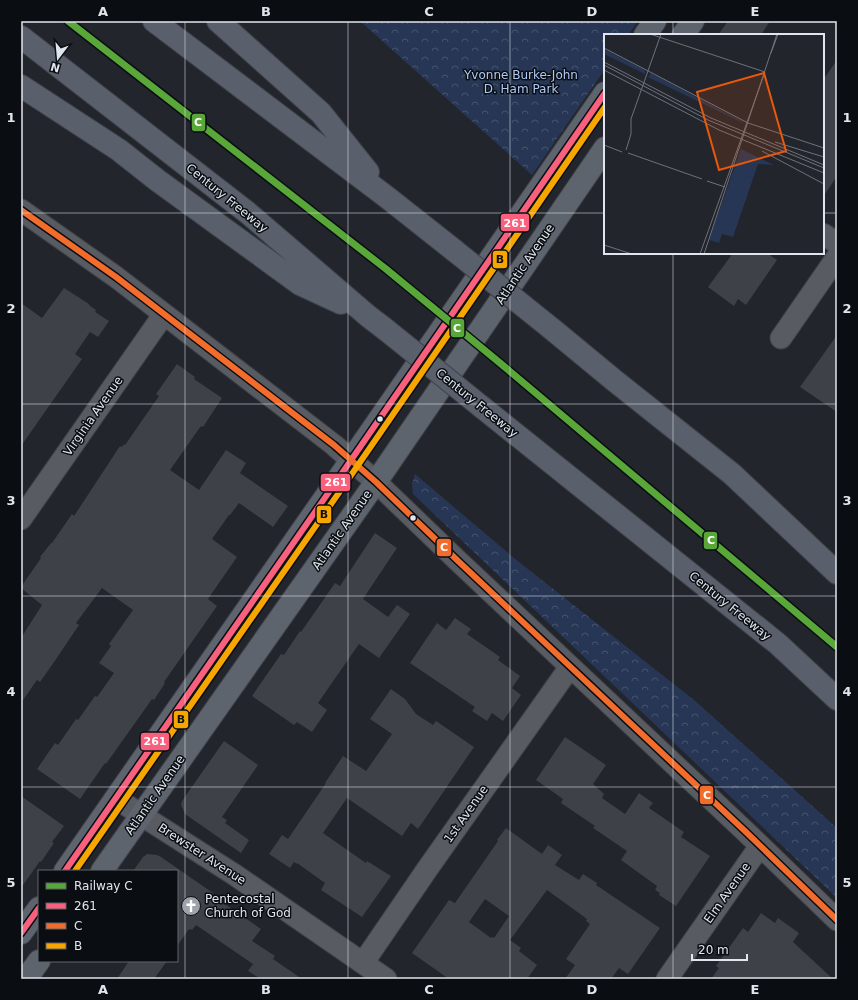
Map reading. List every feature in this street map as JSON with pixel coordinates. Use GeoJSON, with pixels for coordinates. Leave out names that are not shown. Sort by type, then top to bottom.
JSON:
{"type":"FeatureCollection","features":[{"type":"Feature","properties":{"kind":"highway"},"geometry":{"type":"LineString","coordinates":[[154,21],[388,198],[732,474],[837,573]]}},
{"type":"Feature","properties":{"kind":"highway"},"geometry":{"type":"LineString","coordinates":[[218,21],[321,114],[388,198]]}},
{"type":"Feature","properties":{"kind":"highway","name":"Century Freeway"},"geometry":{"type":"LineString","coordinates":[[21,37],[248,213],[368,316],[778,644],[837,699]]}},
{"type":"Feature","properties":{"kind":"highway"},"geometry":{"type":"LineString","coordinates":[[21,86],[119,150],[157,180],[300,284],[368,316]]}},
{"type":"Feature","properties":{"kind":"main road"},"geometry":{"type":"LineString","coordinates":[[646,34],[654,21]]}},
{"type":"Feature","properties":{"kind":"main road"},"geometry":{"type":"LineString","coordinates":[[684,34],[693,21]]}},
{"type":"Feature","properties":{"kind":"main road"},"geometry":{"type":"LineString","coordinates":[[66,870],[352,460],[604,94]]}},
{"type":"Feature","properties":{"kind":"main road","name":"Atlantic Avenue"},"geometry":{"type":"LineString","coordinates":[[103,870],[376,482],[604,149]]}},
{"type":"Feature","properties":{"kind":"main road"},"geometry":{"type":"LineString","coordinates":[[21,933],[38,909]]}},
{"type":"Feature","properties":{"kind":"main road"},"geometry":{"type":"LineString","coordinates":[[26,979],[38,962]]}},
{"type":"Feature","properties":{"kind":"street"},"geometry":{"type":"LineString","coordinates":[[21,210],[110,273],[352,460],[837,920]]}},
{"type":"Feature","properties":{"kind":"street"},"geometry":{"type":"LineString","coordinates":[[824,235],[837,243]]}},
{"type":"Feature","properties":{"kind":"street"},"geometry":{"type":"LineString","coordinates":[[781,338],[837,257]]}},
{"type":"Feature","properties":{"kind":"street","name":"Virginia Avenue"},"geometry":{"type":"LineString","coordinates":[[21,519],[164,314]]}},
{"type":"Feature","properties":{"kind":"street","name":"1st Avenue"},"geometry":{"type":"LineString","coordinates":[[363,963],[432,862],[570,667]]}},
{"type":"Feature","properties":{"kind":"street","name":"Brewster Avenue"},"geometry":{"type":"LineString","coordinates":[[116,798],[235,875],[386,979]]}},
{"type":"Feature","properties":{"kind":"street","name":"Elm Avenue"},"geometry":{"type":"LineString","coordinates":[[667,979],[760,846]]}},
{"type":"Feature","properties":{"kind":"green space","name":"Yvonne Burke-John D. Ham Park"},"geometry":{"type":"Polygon","coordinates":[[[360,21],[638,21],[629,34],[604,34],[604,70],[532,175],[360,21]]]}},
{"type":"Feature","properties":{"kind":"green space"},"geometry":{"type":"Polygon","coordinates":[[[415,474],[514,558],[694,700],[837,828],[837,898],[413,494],[412,484],[415,474]]]}},
{"type":"Feature","properties":{"kind":"building"},"geometry":{"type":"Polygon","coordinates":[[[728,21],[770,21],[762,34],[719,34],[728,21]]]}},
{"type":"Feature","properties":{"kind":"building"},"geometry":{"type":"Polygon","coordinates":[[[837,60],[837,176],[824,196],[824,79],[837,60]]]}},
{"type":"Feature","properties":{"kind":"building"},"geometry":{"type":"Polygon","coordinates":[[[732,254],[768,254],[777,260],[746,305],[738,299],[734,306],[708,287],[732,254]]]}},
{"type":"Feature","properties":{"kind":"building"},"geometry":{"type":"Polygon","coordinates":[[[64,288],[89,304],[96,310],[95,312],[109,321],[98,337],[90,332],[75,354],[82,359],[21,446],[21,303],[42,318],[64,288]]]}},
{"type":"Feature","properties":{"kind":"building"},"geometry":{"type":"Polygon","coordinates":[[[837,335],[837,412],[800,387],[837,335]]]}},
{"type":"Feature","properties":{"kind":"building"},"geometry":{"type":"Polygon","coordinates":[[[177,364],[195,377],[194,379],[222,398],[203,427],[201,426],[170,470],[199,490],[226,450],[246,463],[240,473],[288,506],[273,527],[239,503],[229,515],[212,539],[237,557],[208,599],[217,606],[164,682],[165,683],[154,700],[152,699],[80,799],[37,769],[55,743],[58,745],[76,719],[78,720],[95,696],[97,697],[114,673],[99,663],[111,646],[109,644],[133,610],[102,588],[76,623],[79,625],[52,665],[40,682],[37,680],[21,703],[21,638],[42,605],[21,587],[41,558],[40,557],[52,543],[72,514],[74,516],[120,446],[122,447],[124,444],[125,445],[159,396],[156,394],[177,364]]]}},
{"type":"Feature","properties":{"kind":"building"},"geometry":{"type":"Polygon","coordinates":[[[375,533],[397,548],[363,599],[388,617],[397,605],[410,614],[379,658],[359,644],[318,703],[327,710],[312,732],[297,722],[294,725],[252,696],[281,654],[284,655],[300,631],[301,632],[335,583],[340,586],[375,533]]]}},
{"type":"Feature","properties":{"kind":"building"},"geometry":{"type":"Polygon","coordinates":[[[455,618],[471,629],[467,634],[500,657],[498,660],[520,676],[512,688],[521,695],[503,721],[492,713],[487,721],[472,711],[475,707],[410,663],[437,623],[446,630],[455,618]]]}},
{"type":"Feature","properties":{"kind":"building"},"geometry":{"type":"Polygon","coordinates":[[[391,689],[405,699],[416,714],[433,725],[436,721],[474,747],[418,829],[411,823],[402,836],[347,798],[323,833],[366,863],[367,861],[391,876],[362,917],[321,890],[325,883],[297,863],[294,862],[290,868],[269,854],[282,835],[288,839],[343,756],[366,771],[392,734],[370,719],[391,689]]]}},
{"type":"Feature","properties":{"kind":"building"},"geometry":{"type":"Polygon","coordinates":[[[565,737],[606,765],[593,784],[604,794],[602,798],[625,814],[639,793],[653,803],[649,808],[684,832],[681,837],[710,856],[676,906],[659,895],[660,893],[655,890],[657,886],[621,860],[627,851],[593,828],[595,826],[561,803],[563,799],[536,780],[565,737]]]}},
{"type":"Feature","properties":{"kind":"building"},"geometry":{"type":"Polygon","coordinates":[[[224,741],[258,765],[222,817],[227,820],[225,823],[249,840],[241,853],[185,814],[181,805],[182,801],[224,741]]]}},
{"type":"Feature","properties":{"kind":"building"},"geometry":{"type":"Polygon","coordinates":[[[21,796],[64,826],[52,842],[54,843],[41,862],[40,861],[21,888],[21,796]]]}},
{"type":"Feature","properties":{"kind":"building"},"geometry":{"type":"Polygon","coordinates":[[[506,828],[542,854],[548,845],[562,855],[555,865],[579,880],[583,874],[597,883],[596,885],[660,928],[628,974],[619,968],[611,979],[565,979],[575,965],[566,959],[590,924],[586,921],[587,919],[547,890],[510,940],[521,948],[519,951],[537,965],[527,979],[449,979],[412,953],[449,900],[455,903],[498,841],[497,840],[506,828]],[[485,899],[469,922],[491,938],[494,938],[509,916],[485,899]]]}},
{"type":"Feature","properties":{"kind":"building"},"geometry":{"type":"Polygon","coordinates":[[[147,854],[161,857],[261,929],[252,941],[275,956],[273,959],[302,979],[261,979],[248,971],[253,964],[196,925],[192,930],[189,929],[178,945],[178,870],[134,870],[147,854]]]}},
{"type":"Feature","properties":{"kind":"building"},"geometry":{"type":"Polygon","coordinates":[[[761,913],[775,923],[778,918],[799,933],[793,942],[833,979],[711,979],[719,968],[716,966],[743,928],[748,932],[761,913]]]}},
{"type":"Feature","properties":{"kind":"building"},"geometry":{"type":"Polygon","coordinates":[[[128,962],[166,962],[154,979],[117,979],[128,962]]]}},
{"type":"Feature","properties":{"kind":"rail line","name":"C"},"geometry":{"type":"LineString","coordinates":[[68,21],[386,269],[837,647]]}},
{"type":"Feature","properties":{"kind":"transit line","name":"261"},"geometry":{"type":"LineString","coordinates":[[66,870],[604,94]]}},
{"type":"Feature","properties":{"kind":"transit line","name":"B"},"geometry":{"type":"LineString","coordinates":[[76,870],[345,484],[604,108]]}},
{"type":"Feature","properties":{"kind":"transit line","name":"C"},"geometry":{"type":"LineString","coordinates":[[21,210],[116,277],[334,445],[376,482],[837,920]]}},
{"type":"Feature","properties":{"kind":"transit line","name":"261"},"geometry":{"type":"LineString","coordinates":[[21,933],[38,909]]}},
{"type":"Feature","properties":{"kind":"place","name":"Pentecostal Church of God"},"geometry":{"type":"Point","coordinates":[191,906]}}]}
